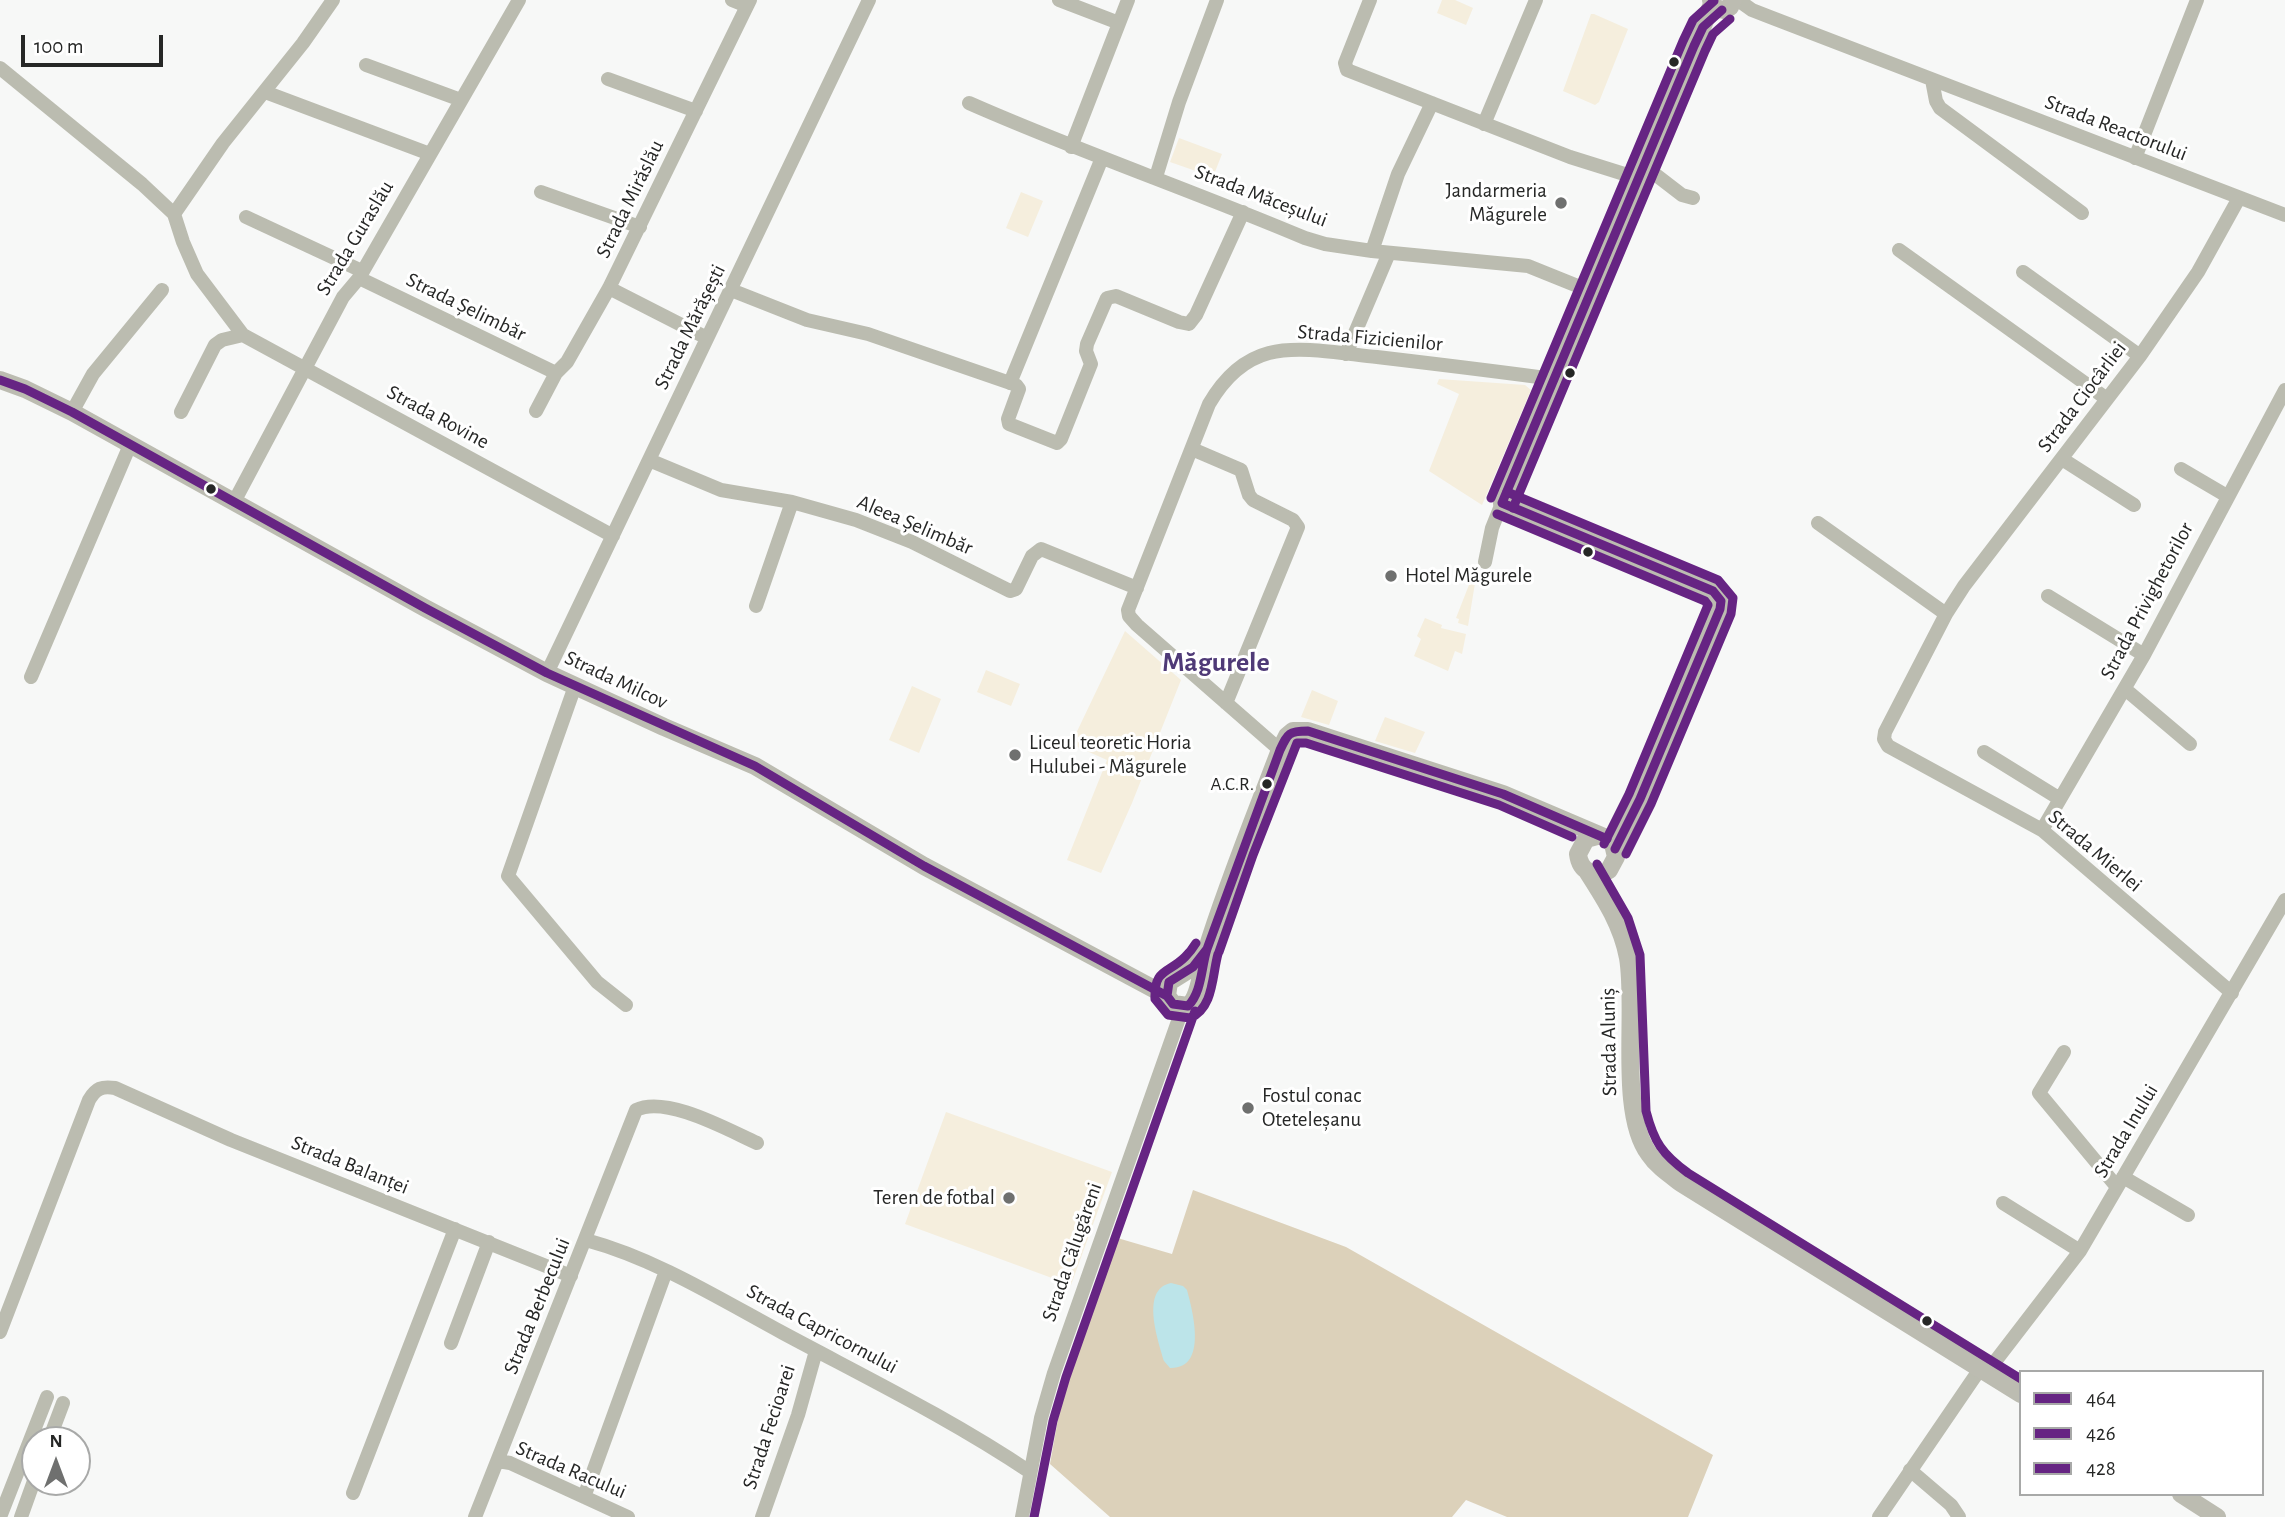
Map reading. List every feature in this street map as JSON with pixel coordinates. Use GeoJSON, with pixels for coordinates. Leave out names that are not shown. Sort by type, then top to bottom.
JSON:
{"type":"FeatureCollection","features":[{"type":"Feature","properties":{"kind":"main road"},"geometry":{"type":"LineString","coordinates":[[1579,849],[1586,839],[1607,842],[1625,831],[1720,609],[1721,601],[1713,591],[1502,503],[1703,27],[1721,3]]}},
{"type":"Feature","properties":{"kind":"main road","name":"Strada Milcov"},"geometry":{"type":"LineString","coordinates":[[0,380],[72,412],[547,673],[671,731],[755,766],[901,853],[1143,982],[1173,984]]}},
{"type":"Feature","properties":{"kind":"main road"},"geometry":{"type":"LineString","coordinates":[[1207,949],[1193,967],[1173,984],[1173,1004],[1183,1007],[1196,999],[1207,949],[1280,750],[1287,736],[1297,730],[1503,794],[1553,814],[1607,842],[1616,857],[1612,867],[1598,874],[1587,872],[1580,864],[1579,849],[1553,814]]}},
{"type":"Feature","properties":{"kind":"main road","name":"Strada Aluniș"},"geometry":{"type":"LineString","coordinates":[[1608,902],[1608,883],[1612,867]]}},
{"type":"Feature","properties":{"kind":"main road","name":"Strada Aluniș"},"geometry":{"type":"LineString","coordinates":[[1587,872],[1608,902],[1621,931],[1629,961],[1632,1097],[1636,1124],[1649,1154],[1667,1173],[2019,1393]]}},
{"type":"Feature","properties":{"kind":"main road"},"geometry":{"type":"LineString","coordinates":[[1173,984],[1192,979],[1198,988]]}},
{"type":"Feature","properties":{"kind":"main road"},"geometry":{"type":"LineString","coordinates":[[2184,1496],[2217,1517]]}},
{"type":"Feature","properties":{"kind":"street"},"geometry":{"type":"LineString","coordinates":[[174,214],[223,143],[265,92],[333,0]]}},
{"type":"Feature","properties":{"kind":"street","name":"Strada Guraslău"},"geometry":{"type":"LineString","coordinates":[[234,502],[343,297],[361,274],[519,0]]}},
{"type":"Feature","properties":{"kind":"street"},"geometry":{"type":"LineString","coordinates":[[732,0],[749,3]]}},
{"type":"Feature","properties":{"kind":"street","name":"Strada Mărășești"},"geometry":{"type":"LineString","coordinates":[[547,673],[869,0]]}},
{"type":"Feature","properties":{"kind":"street"},"geometry":{"type":"LineString","coordinates":[[1059,0],[1119,23]]}},
{"type":"Feature","properties":{"kind":"street"},"geometry":{"type":"LineString","coordinates":[[1071,147],[1128,0]]}},
{"type":"Feature","properties":{"kind":"street"},"geometry":{"type":"LineString","coordinates":[[1156,177],[1179,102],[1217,0]]}},
{"type":"Feature","properties":{"kind":"street"},"geometry":{"type":"LineString","coordinates":[[1370,0],[1345,67],[1580,160],[1640,172],[1682,195],[1693,198]]}},
{"type":"Feature","properties":{"kind":"street"},"geometry":{"type":"LineString","coordinates":[[1484,124],[1536,0]]}},
{"type":"Feature","properties":{"kind":"street"},"geometry":{"type":"LineString","coordinates":[[2135,158],[2197,0]]}},
{"type":"Feature","properties":{"kind":"street","name":"Strada Mirăslău"},"geometry":{"type":"LineString","coordinates":[[536,411],[556,373],[567,362],[610,288],[749,3]]}},
{"type":"Feature","properties":{"kind":"street","name":"Strada Reactorului"},"geometry":{"type":"LineString","coordinates":[[1721,3],[1752,10],[2285,215]]}},
{"type":"Feature","properties":{"kind":"street"},"geometry":{"type":"LineString","coordinates":[[366,65],[461,100]]}},
{"type":"Feature","properties":{"kind":"street"},"geometry":{"type":"LineString","coordinates":[[0,68],[142,184],[174,214],[197,274],[243,335],[222,340],[215,345],[181,412]]}},
{"type":"Feature","properties":{"kind":"street"},"geometry":{"type":"LineString","coordinates":[[608,79],[696,111]]}},
{"type":"Feature","properties":{"kind":"street"},"geometry":{"type":"LineString","coordinates":[[1933,80],[1936,102],[1940,108],[2082,213]]}},
{"type":"Feature","properties":{"kind":"street"},"geometry":{"type":"LineString","coordinates":[[265,92],[430,154]]}},
{"type":"Feature","properties":{"kind":"street","name":"Strada Măceșului"},"geometry":{"type":"LineString","coordinates":[[969,103],[1071,147],[1156,177],[1306,238],[1371,251],[1528,266],[1590,292]]}},
{"type":"Feature","properties":{"kind":"street"},"geometry":{"type":"LineString","coordinates":[[1371,251],[1398,174],[1432,103]]}},
{"type":"Feature","properties":{"kind":"street"},"geometry":{"type":"LineString","coordinates":[[1010,383],[1102,158]]}},
{"type":"Feature","properties":{"kind":"street"},"geometry":{"type":"LineString","coordinates":[[541,192],[640,227]]}},
{"type":"Feature","properties":{"kind":"street","name":"Strada Ciocârliei"},"geometry":{"type":"LineString","coordinates":[[1884,739],[1885,732],[1946,614],[1984,559],[2140,356],[2198,272],[2239,198]]}},
{"type":"Feature","properties":{"kind":"street"},"geometry":{"type":"LineString","coordinates":[[731,290],[807,320],[868,334],[1016,385],[1019,389],[1008,419],[1009,424],[1059,442],[1089,368],[1087,344],[1107,298],[1116,296],[1189,324],[1196,315],[1243,212]]}},
{"type":"Feature","properties":{"kind":"street","name":"Strada Șelimbăr"},"geometry":{"type":"LineString","coordinates":[[246,217],[556,373]]}},
{"type":"Feature","properties":{"kind":"street"},"geometry":{"type":"LineString","coordinates":[[1899,250],[2107,399]]}},
{"type":"Feature","properties":{"kind":"street"},"geometry":{"type":"LineString","coordinates":[[1346,354],[1389,253]]}},
{"type":"Feature","properties":{"kind":"street"},"geometry":{"type":"LineString","coordinates":[[2023,272],[2140,356]]}},
{"type":"Feature","properties":{"kind":"street"},"geometry":{"type":"LineString","coordinates":[[610,288],[707,338]]}},
{"type":"Feature","properties":{"kind":"street"},"geometry":{"type":"LineString","coordinates":[[72,412],[93,374],[162,290]]}},
{"type":"Feature","properties":{"kind":"street","name":"Strada Rovine"},"geometry":{"type":"LineString","coordinates":[[243,335],[612,536]]}},
{"type":"Feature","properties":{"kind":"street","name":"Strada Fizicienilor"},"geometry":{"type":"LineString","coordinates":[[1280,750],[1132,620],[1128,610],[1216,393],[1247,362],[1271,353],[1290,351],[1346,354],[1553,379]]}},
{"type":"Feature","properties":{"kind":"street","name":"Strada Privighetorilor"},"geometry":{"type":"LineString","coordinates":[[2042,831],[2144,655],[2285,390]]}},
{"type":"Feature","properties":{"kind":"street"},"geometry":{"type":"LineString","coordinates":[[31,677],[130,445]]}},
{"type":"Feature","properties":{"kind":"street"},"geometry":{"type":"LineString","coordinates":[[1192,449],[1241,470],[1253,500],[1293,520],[1298,527],[1226,703]]}},
{"type":"Feature","properties":{"kind":"street"},"geometry":{"type":"LineString","coordinates":[[2062,459],[2134,505]]}},
{"type":"Feature","properties":{"kind":"street","name":"Aleea Șelimbăr"},"geometry":{"type":"LineString","coordinates":[[649,460],[721,490],[792,502],[882,530],[1010,591],[1016,589],[1032,556],[1041,549],[1137,588]]}},
{"type":"Feature","properties":{"kind":"street"},"geometry":{"type":"LineString","coordinates":[[2182,469],[2227,496]]}},
{"type":"Feature","properties":{"kind":"street"},"geometry":{"type":"LineString","coordinates":[[756,606],[792,502]]}},
{"type":"Feature","properties":{"kind":"street"},"geometry":{"type":"LineString","coordinates":[[1485,562],[1492,528],[1502,503]]}},
{"type":"Feature","properties":{"kind":"street"},"geometry":{"type":"LineString","coordinates":[[1818,523],[1946,614]]}},
{"type":"Feature","properties":{"kind":"street"},"geometry":{"type":"LineString","coordinates":[[2048,596],[2144,655]]}},
{"type":"Feature","properties":{"kind":"street"},"geometry":{"type":"LineString","coordinates":[[575,686],[508,876],[597,982],[626,1005]]}},
{"type":"Feature","properties":{"kind":"street"},"geometry":{"type":"LineString","coordinates":[[2125,689],[2190,744]]}},
{"type":"Feature","properties":{"kind":"street","name":"Strada Mierlei"},"geometry":{"type":"LineString","coordinates":[[1884,739],[1888,746],[2042,831],[2232,993]]}},
{"type":"Feature","properties":{"kind":"street"},"geometry":{"type":"LineString","coordinates":[[1983,752],[2060,799]]}},
{"type":"Feature","properties":{"kind":"street","name":"Strada Inului"},"geometry":{"type":"LineString","coordinates":[[1879,1517],[1910,1470],[1984,1371],[2080,1251],[2285,900]]}},
{"type":"Feature","properties":{"kind":"street","name":"Strada Călugăreni"},"geometry":{"type":"LineString","coordinates":[[1022,1517],[1041,1418],[1054,1373],[1183,1007]]}},
{"type":"Feature","properties":{"kind":"street"},"geometry":{"type":"LineString","coordinates":[[2064,1052],[2039,1093],[2120,1182],[2188,1215]]}},
{"type":"Feature","properties":{"kind":"street","name":"Strada Balanței"},"geometry":{"type":"LineString","coordinates":[[0,1332],[89,1100],[94,1091],[101,1087],[115,1088],[212,1132],[571,1276]]}},
{"type":"Feature","properties":{"kind":"street","name":"Strada Berbecului"},"geometry":{"type":"LineString","coordinates":[[475,1517],[636,1110],[652,1105],[669,1108],[757,1143]]}},
{"type":"Feature","properties":{"kind":"street"},"geometry":{"type":"LineString","coordinates":[[2003,1203],[2080,1251]]}},
{"type":"Feature","properties":{"kind":"street"},"geometry":{"type":"LineString","coordinates":[[596,1216],[605,1245]]}},
{"type":"Feature","properties":{"kind":"street"},"geometry":{"type":"LineString","coordinates":[[352,1493],[455,1229]]}},
{"type":"Feature","properties":{"kind":"street","name":"Strada Capricornului"},"geometry":{"type":"LineString","coordinates":[[586,1240],[605,1245],[666,1271],[960,1427],[1030,1472]]}},
{"type":"Feature","properties":{"kind":"street"},"geometry":{"type":"LineString","coordinates":[[451,1343],[489,1242]]}},
{"type":"Feature","properties":{"kind":"street"},"geometry":{"type":"LineString","coordinates":[[584,1497],[666,1271]]}},
{"type":"Feature","properties":{"kind":"street","name":"Strada Fecioarei"},"geometry":{"type":"LineString","coordinates":[[762,1517],[798,1415],[816,1351]]}},
{"type":"Feature","properties":{"kind":"street"},"geometry":{"type":"LineString","coordinates":[[0,1517],[47,1397]]}},
{"type":"Feature","properties":{"kind":"street"},"geometry":{"type":"LineString","coordinates":[[54,1426],[62,1403]]}},
{"type":"Feature","properties":{"kind":"street","name":"Strada Racului"},"geometry":{"type":"LineString","coordinates":[[498,1461],[510,1463],[628,1517]]}},
{"type":"Feature","properties":{"kind":"street"},"geometry":{"type":"LineString","coordinates":[[1910,1470],[1951,1505],[1959,1517]]}},
{"type":"Feature","properties":{"kind":"street"},"geometry":{"type":"LineString","coordinates":[[21,1517],[29,1496]]}},
{"type":"Feature","properties":{"kind":"shaded area"},"geometry":{"type":"Polygon","coordinates":[[[1442,0],[1455,0],[1473,8],[1466,25],[1437,13],[1442,0]]]}},
{"type":"Feature","properties":{"kind":"shaded area"},"geometry":{"type":"Polygon","coordinates":[[[1591,14],[1628,29],[1599,102],[1595,105],[1563,91],[1591,14]]]}},
{"type":"Feature","properties":{"kind":"shaded area"},"geometry":{"type":"Polygon","coordinates":[[[1179,138],[1222,154],[1213,177],[1170,162],[1179,138]]]}},
{"type":"Feature","properties":{"kind":"shaded area"},"geometry":{"type":"Polygon","coordinates":[[[1021,192],[1043,201],[1028,237],[1006,228],[1021,192]]]}},
{"type":"Feature","properties":{"kind":"shaded area"},"geometry":{"type":"Polygon","coordinates":[[[1439,379],[1525,385],[1531,390],[1482,505],[1429,471],[1459,394],[1437,384],[1439,379]]]}},
{"type":"Feature","properties":{"kind":"shaded area"},"geometry":{"type":"Polygon","coordinates":[[[1476,567],[1468,626],[1458,623],[1459,619],[1456,618],[1476,567]]]}},
{"type":"Feature","properties":{"kind":"shaded area"},"geometry":{"type":"Polygon","coordinates":[[[1425,618],[1442,625],[1441,628],[1466,634],[1462,654],[1455,651],[1448,671],[1414,656],[1421,639],[1417,636],[1425,618]]]}},
{"type":"Feature","properties":{"kind":"shaded area"},"geometry":{"type":"Polygon","coordinates":[[[1125,631],[1181,680],[1101,873],[1067,860],[1107,760],[1071,744],[1125,631]]]}},
{"type":"Feature","properties":{"kind":"shaded area"},"geometry":{"type":"Polygon","coordinates":[[[986,670],[1020,684],[1011,706],[977,692],[986,670]]]}},
{"type":"Feature","properties":{"kind":"shaded area"},"geometry":{"type":"Polygon","coordinates":[[[912,686],[941,699],[919,753],[889,740],[912,686]]]}},
{"type":"Feature","properties":{"kind":"shaded area"},"geometry":{"type":"Polygon","coordinates":[[[1312,690],[1338,701],[1329,725],[1301,717],[1312,690]]]}},
{"type":"Feature","properties":{"kind":"shaded area"},"geometry":{"type":"Polygon","coordinates":[[[1385,717],[1425,732],[1415,753],[1375,741],[1385,717]]]}},
{"type":"Feature","properties":{"kind":"shaded area","name":"Teren de fotbal"},"geometry":{"type":"Polygon","coordinates":[[[946,1112],[1112,1172],[1071,1285],[905,1224],[946,1112]]]}},
{"type":"Feature","properties":{"kind":"shaded area"},"geometry":{"type":"Polygon","coordinates":[[[1193,1190],[1346,1247],[1713,1455],[1688,1517],[1507,1517],[1466,1500],[1452,1517],[1110,1517],[1050,1464],[1061,1402],[1114,1237],[1172,1254],[1193,1190]]]}},
{"type":"Feature","properties":{"kind":"water"},"geometry":{"type":"Polygon","coordinates":[[[1171,1283],[1187,1290],[1195,1338],[1190,1359],[1182,1366],[1170,1368],[1164,1361],[1158,1341],[1154,1305],[1156,1295],[1162,1287],[1171,1283]]]}},
{"type":"Feature","properties":{"kind":"transit line","name":"428"},"geometry":{"type":"LineString","coordinates":[[1491,498],[1683,41],[1693,20],[1714,1]]}},
{"type":"Feature","properties":{"kind":"transit line","name":"464"},"geometry":{"type":"LineString","coordinates":[[1502,503],[1694,46],[1703,27],[1722,10]]}},
{"type":"Feature","properties":{"kind":"transit line","name":"426"},"geometry":{"type":"LineString","coordinates":[[1513,508],[1705,51],[1713,34],[1730,19]]}},
{"type":"Feature","properties":{"kind":"transit line","name":"464"},"geometry":{"type":"LineString","coordinates":[[0,380],[72,412],[547,673],[755,766],[924,866],[1167,996]]}},
{"type":"Feature","properties":{"kind":"transit line","name":"428"},"geometry":{"type":"LineString","coordinates":[[1507,492],[1718,580],[1733,598],[1731,614],[1651,804],[1626,854]]}},
{"type":"Feature","properties":{"kind":"transit line","name":"464"},"geometry":{"type":"LineString","coordinates":[[1502,503],[1713,591],[1721,601],[1720,609],[1640,799],[1615,849]]}},
{"type":"Feature","properties":{"kind":"transit line","name":"426"},"geometry":{"type":"LineString","coordinates":[[1497,514],[1705,601],[1708,605],[1629,794],[1604,844]]}},
{"type":"Feature","properties":{"kind":"transit line","name":"464"},"geometry":{"type":"LineString","coordinates":[[1207,949],[1280,750],[1287,737],[1293,733],[1308,731],[1503,794],[1607,839]]}},
{"type":"Feature","properties":{"kind":"transit line","name":"426"},"geometry":{"type":"LineString","coordinates":[[1219,952],[1297,743],[1306,743],[1499,805],[1572,837]]}},
{"type":"Feature","properties":{"kind":"transit line","name":"428"},"geometry":{"type":"LineString","coordinates":[[1597,864],[1628,918],[1640,955],[1646,1111],[1652,1131],[1665,1153],[1688,1173],[2019,1378]]}},
{"type":"Feature","properties":{"kind":"transit line","name":"426"},"geometry":{"type":"LineString","coordinates":[[1196,943],[1185,957],[1163,973],[1157,982],[1155,999],[1168,1015],[1190,1018],[1204,1007],[1211,990],[1218,954]]}},
{"type":"Feature","properties":{"kind":"transit line","name":"464"},"geometry":{"type":"LineString","coordinates":[[1207,949],[1199,987],[1193,1000],[1188,1006],[1173,1004],[1167,996],[1169,982],[1193,967],[1207,949]]}},
{"type":"Feature","properties":{"kind":"transit line","name":"426"},"geometry":{"type":"LineString","coordinates":[[1034,1517],[1053,1421],[1066,1377],[1195,1011]]}},
{"type":"Feature","properties":{"kind":"place","name":"Jandarmeria Măgurele"},"geometry":{"type":"Point","coordinates":[1561,203]}},
{"type":"Feature","properties":{"kind":"place","name":"Hotel Măgurele"},"geometry":{"type":"Point","coordinates":[1391,576]}},
{"type":"Feature","properties":{"kind":"place","name":"Liceul teoretic Horia Hulubei - Măgurele"},"geometry":{"type":"Point","coordinates":[1015,755]}},
{"type":"Feature","properties":{"kind":"place","name":"A.C.R."},"geometry":{"type":"Point","coordinates":[1267,784]}},
{"type":"Feature","properties":{"kind":"place","name":"Fostul conac Oteteleșanu"},"geometry":{"type":"Point","coordinates":[1248,1108]}},
{"type":"Feature","properties":{"kind":"place","name":"Teren de fotbal"},"geometry":{"type":"Point","coordinates":[1009,1198]}},
{"type":"Feature","properties":{"kind":"district","name":"Măgurele"},"geometry":{"type":"Point","coordinates":[1216,663]}}]}
